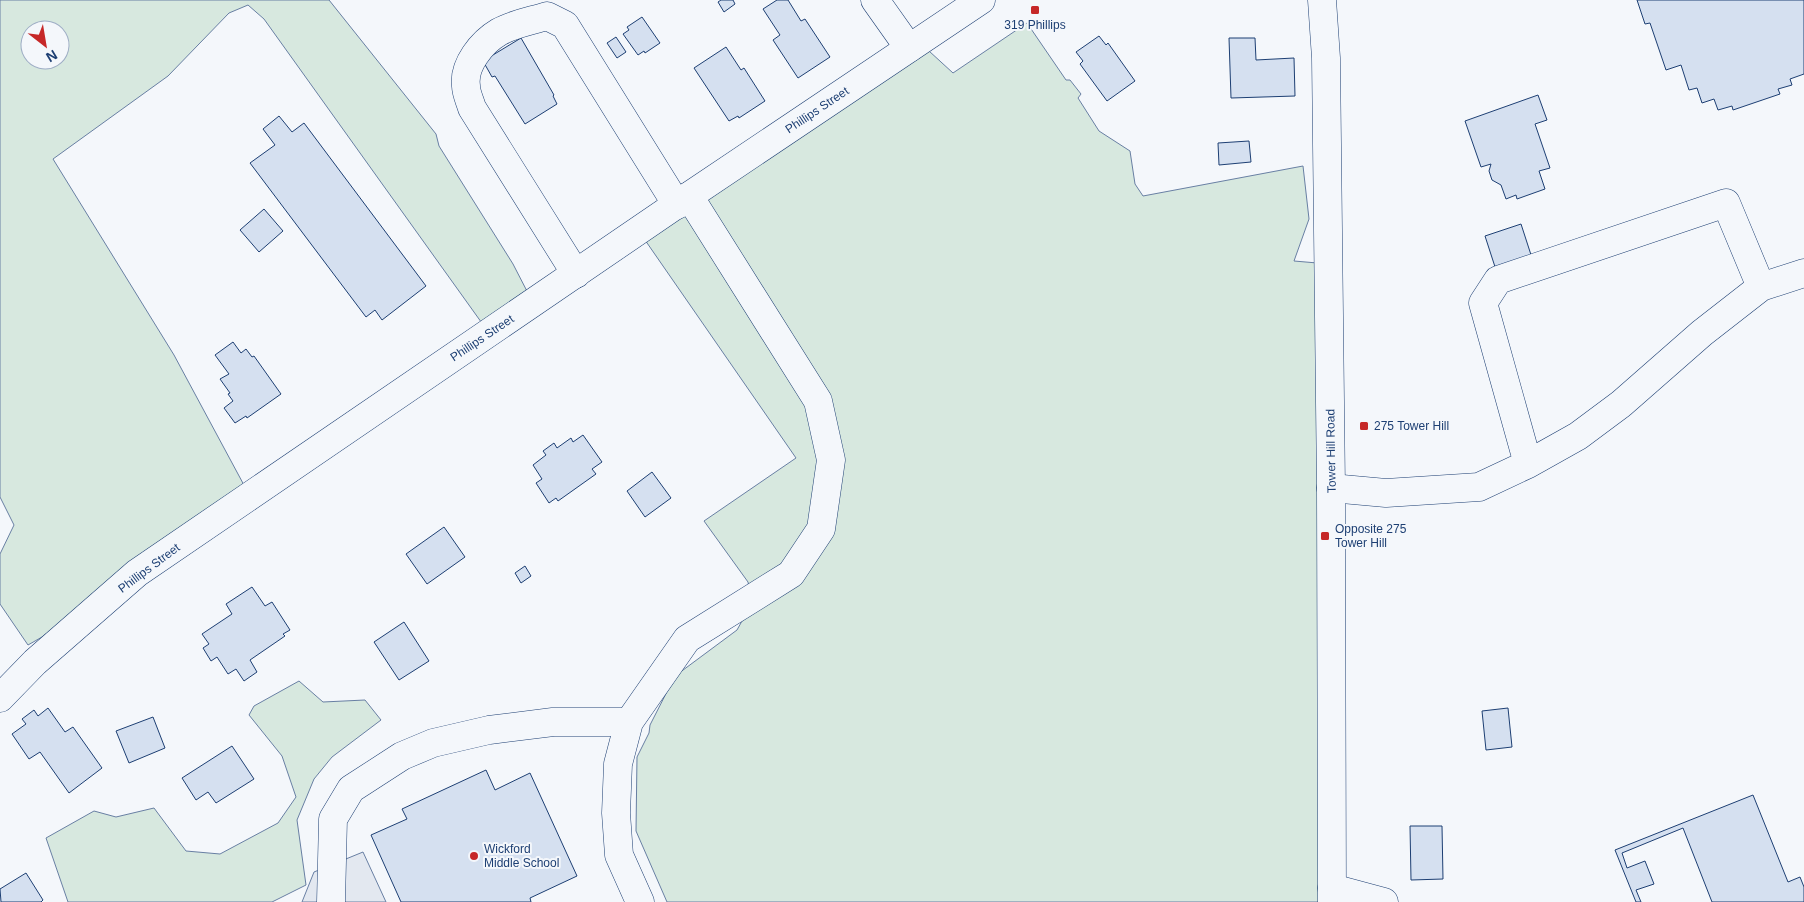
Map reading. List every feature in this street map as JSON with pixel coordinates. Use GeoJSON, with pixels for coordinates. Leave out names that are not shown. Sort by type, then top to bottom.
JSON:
{"type":"FeatureCollection","features":[{"type":"Feature","properties":{"kind":"main road"},"geometry":{"type":"LineString","coordinates":[[875,0],[909,48]]}},
{"type":"Feature","properties":{"kind":"main road","name":"Phillips Street"},"geometry":{"type":"LineString","coordinates":[[0,698],[35,662],[137,573],[981,0]]}},
{"type":"Feature","properties":{"kind":"main road","name":"Tower Hill Road"},"geometry":{"type":"LineString","coordinates":[[1322,0],[1326,58],[1331,488],[1332,895]]}},
{"type":"Feature","properties":{"kind":"main road"},"geometry":{"type":"LineString","coordinates":[[576,274],[472,108],[465,84],[469,64],[482,46],[498,32],[547,16],[565,25],[818,401],[831,460],[821,528],[791,574],[687,640],[629,722],[618,764],[616,813],[619,855],[640,902]]}},
{"type":"Feature","properties":{"kind":"main road"},"geometry":{"type":"LineString","coordinates":[[1528,464],[1483,303],[1498,280],[1726,203],[1761,287]]}},
{"type":"Feature","properties":{"kind":"main road"},"geometry":{"type":"LineString","coordinates":[[1331,488],[1386,494],[1479,487],[1528,464],[1578,436],[1621,404],[1702,333],[1761,287],[1804,273]]}},
{"type":"Feature","properties":{"kind":"main road"},"geometry":{"type":"LineString","coordinates":[[332,902],[333,819],[351,789],[402,756],[433,743],[489,730],[553,722],[629,722]]}},
{"type":"Feature","properties":{"kind":"main road"},"geometry":{"type":"LineString","coordinates":[[1332,895],[1384,902]]}},
{"type":"Feature","properties":{"kind":"shaded area"},"geometry":{"type":"Polygon","coordinates":[[[0,0],[329,0],[436,134],[439,146],[513,264],[530,297],[484,326],[264,19],[248,5],[229,13],[168,76],[53,159],[174,355],[245,487],[125,572],[42,637],[28,645],[0,604],[0,554],[14,525],[0,497],[0,0]]]}},
{"type":"Feature","properties":{"kind":"shaded area"},"geometry":{"type":"Polygon","coordinates":[[[1027,23],[1066,80],[1070,80],[1081,94],[1078,98],[1099,131],[1130,151],[1135,184],[1143,196],[1303,166],[1309,219],[1294,261],[1329,264],[1334,902],[667,902],[636,831],[637,757],[649,733],[650,725],[675,676],[737,630],[752,603],[748,582],[704,521],[796,458],[636,227],[917,40],[953,73],[1027,23]]]}},
{"type":"Feature","properties":{"kind":"shaded area"},"geometry":{"type":"Polygon","coordinates":[[[299,681],[323,702],[365,700],[381,720],[332,757],[314,779],[297,820],[306,885],[272,902],[68,902],[46,838],[94,811],[116,817],[154,808],[186,851],[220,854],[278,823],[296,797],[282,756],[249,715],[254,706],[299,681]]]}},
{"type":"Feature","properties":{"kind":"shaded area"},"geometry":{"type":"Polygon","coordinates":[[[363,852],[386,902],[302,902],[314,872],[363,852]]]}},
{"type":"Feature","properties":{"kind":"building"},"geometry":{"type":"Polygon","coordinates":[[[721,0],[733,0],[735,4],[724,12],[718,2],[721,0]]]}},
{"type":"Feature","properties":{"kind":"building"},"geometry":{"type":"Polygon","coordinates":[[[777,0],[788,0],[801,21],[805,19],[830,57],[798,78],[773,40],[780,35],[763,9],[777,0]]]}},
{"type":"Feature","properties":{"kind":"building"},"geometry":{"type":"Polygon","coordinates":[[[1637,0],[1804,0],[1804,74],[1790,79],[1792,85],[1778,89],[1780,94],[1733,110],[1732,106],[1718,110],[1714,99],[1702,103],[1697,88],[1689,90],[1681,65],[1666,70],[1650,23],[1645,24],[1637,0]]]}},
{"type":"Feature","properties":{"kind":"building"},"geometry":{"type":"Polygon","coordinates":[[[642,17],[660,43],[645,53],[644,51],[638,55],[623,34],[629,30],[627,27],[642,17]]]}},
{"type":"Feature","properties":{"kind":"building"},"geometry":{"type":"Polygon","coordinates":[[[1099,36],[1106,45],[1108,43],[1135,81],[1107,101],[1080,64],[1083,61],[1076,52],[1099,36]]]}},
{"type":"Feature","properties":{"kind":"building"},"geometry":{"type":"Polygon","coordinates":[[[616,37],[626,52],[617,58],[607,43],[616,37]]]}},
{"type":"Feature","properties":{"kind":"building"},"geometry":{"type":"Polygon","coordinates":[[[521,38],[554,95],[557,104],[525,124],[495,76],[492,77],[483,61],[521,38]]]}},
{"type":"Feature","properties":{"kind":"building"},"geometry":{"type":"Polygon","coordinates":[[[1229,38],[1255,38],[1256,60],[1294,58],[1295,96],[1231,98],[1229,38]]]}},
{"type":"Feature","properties":{"kind":"building"},"geometry":{"type":"Polygon","coordinates":[[[726,47],[741,70],[744,68],[765,101],[739,118],[738,116],[729,121],[694,68],[726,47]]]}},
{"type":"Feature","properties":{"kind":"building"},"geometry":{"type":"Polygon","coordinates":[[[1538,95],[1547,120],[1535,124],[1550,168],[1539,171],[1545,189],[1517,199],[1516,195],[1506,199],[1501,185],[1492,180],[1489,171],[1491,164],[1481,167],[1465,121],[1538,95]]]}},
{"type":"Feature","properties":{"kind":"building"},"geometry":{"type":"Polygon","coordinates":[[[279,116],[292,132],[304,123],[426,286],[382,320],[375,310],[366,317],[250,163],[275,145],[263,129],[279,116]]]}},
{"type":"Feature","properties":{"kind":"building"},"geometry":{"type":"Polygon","coordinates":[[[1249,141],[1251,162],[1219,165],[1218,143],[1249,141]]]}},
{"type":"Feature","properties":{"kind":"building"},"geometry":{"type":"Polygon","coordinates":[[[264,209],[283,231],[259,252],[240,230],[264,209]]]}},
{"type":"Feature","properties":{"kind":"building"},"geometry":{"type":"Polygon","coordinates":[[[1521,224],[1533,261],[1497,273],[1485,236],[1521,224]]]}},
{"type":"Feature","properties":{"kind":"building"},"geometry":{"type":"Polygon","coordinates":[[[233,342],[241,353],[246,349],[252,357],[254,356],[281,394],[247,418],[246,416],[235,423],[224,408],[233,401],[220,379],[229,374],[215,355],[233,342]]]}},
{"type":"Feature","properties":{"kind":"building"},"geometry":{"type":"Polygon","coordinates":[[[583,435],[602,462],[592,469],[596,474],[558,501],[556,498],[549,503],[536,483],[542,479],[533,465],[546,455],[543,451],[554,443],[557,448],[571,438],[573,442],[583,435]]]}},
{"type":"Feature","properties":{"kind":"building"},"geometry":{"type":"Polygon","coordinates":[[[652,472],[671,498],[645,517],[627,491],[652,472]]]}},
{"type":"Feature","properties":{"kind":"building"},"geometry":{"type":"Polygon","coordinates":[[[444,527],[465,557],[427,584],[406,554],[444,527]]]}},
{"type":"Feature","properties":{"kind":"building"},"geometry":{"type":"Polygon","coordinates":[[[525,566],[531,576],[521,583],[515,573],[525,566]]]}},
{"type":"Feature","properties":{"kind":"building"},"geometry":{"type":"Polygon","coordinates":[[[252,587],[265,606],[272,602],[290,630],[283,634],[285,636],[250,660],[257,672],[244,681],[236,669],[228,674],[217,657],[211,661],[203,648],[209,644],[202,634],[232,614],[226,604],[252,587]]]}},
{"type":"Feature","properties":{"kind":"building"},"geometry":{"type":"Polygon","coordinates":[[[404,622],[429,661],[399,680],[374,642],[404,622]]]}},
{"type":"Feature","properties":{"kind":"building"},"geometry":{"type":"Polygon","coordinates":[[[48,708],[65,732],[73,727],[102,768],[69,793],[40,752],[29,759],[12,734],[26,724],[22,719],[34,710],[38,716],[48,708]]]}},
{"type":"Feature","properties":{"kind":"building"},"geometry":{"type":"Polygon","coordinates":[[[1508,708],[1512,747],[1486,750],[1482,711],[1508,708]]]}},
{"type":"Feature","properties":{"kind":"building"},"geometry":{"type":"Polygon","coordinates":[[[153,717],[165,748],[129,763],[116,731],[153,717]]]}},
{"type":"Feature","properties":{"kind":"building"},"geometry":{"type":"Polygon","coordinates":[[[232,746],[254,779],[216,803],[208,792],[196,800],[182,778],[232,746]]]}},
{"type":"Feature","properties":{"kind":"building","name":"Wickford Middle School"},"geometry":{"type":"Polygon","coordinates":[[[486,770],[495,790],[530,773],[577,876],[530,898],[531,902],[401,902],[371,835],[407,819],[402,809],[486,770]]]}},
{"type":"Feature","properties":{"kind":"building"},"geometry":{"type":"Polygon","coordinates":[[[1753,795],[1788,882],[1800,877],[1804,887],[1804,902],[1712,902],[1683,828],[1622,853],[1627,868],[1645,861],[1654,884],[1636,890],[1641,902],[1636,902],[1615,850],[1753,795]]]}},
{"type":"Feature","properties":{"kind":"building"},"geometry":{"type":"Polygon","coordinates":[[[1410,826],[1442,826],[1443,879],[1411,880],[1410,826]]]}},
{"type":"Feature","properties":{"kind":"building"},"geometry":{"type":"Polygon","coordinates":[[[26,873],[43,900],[41,902],[1,902],[0,889],[26,873]]]}},
{"type":"Feature","properties":{"kind":"place","name":"319 Phillips"},"geometry":{"type":"Point","coordinates":[1035,10]}},
{"type":"Feature","properties":{"kind":"place","name":"275 Tower Hill"},"geometry":{"type":"Point","coordinates":[1364,426]}},
{"type":"Feature","properties":{"kind":"place","name":"Opposite 275 Tower Hill"},"geometry":{"type":"Point","coordinates":[1325,536]}},
{"type":"Feature","properties":{"kind":"place","name":"Wickford Middle School"},"geometry":{"type":"Point","coordinates":[474,856]}}]}
